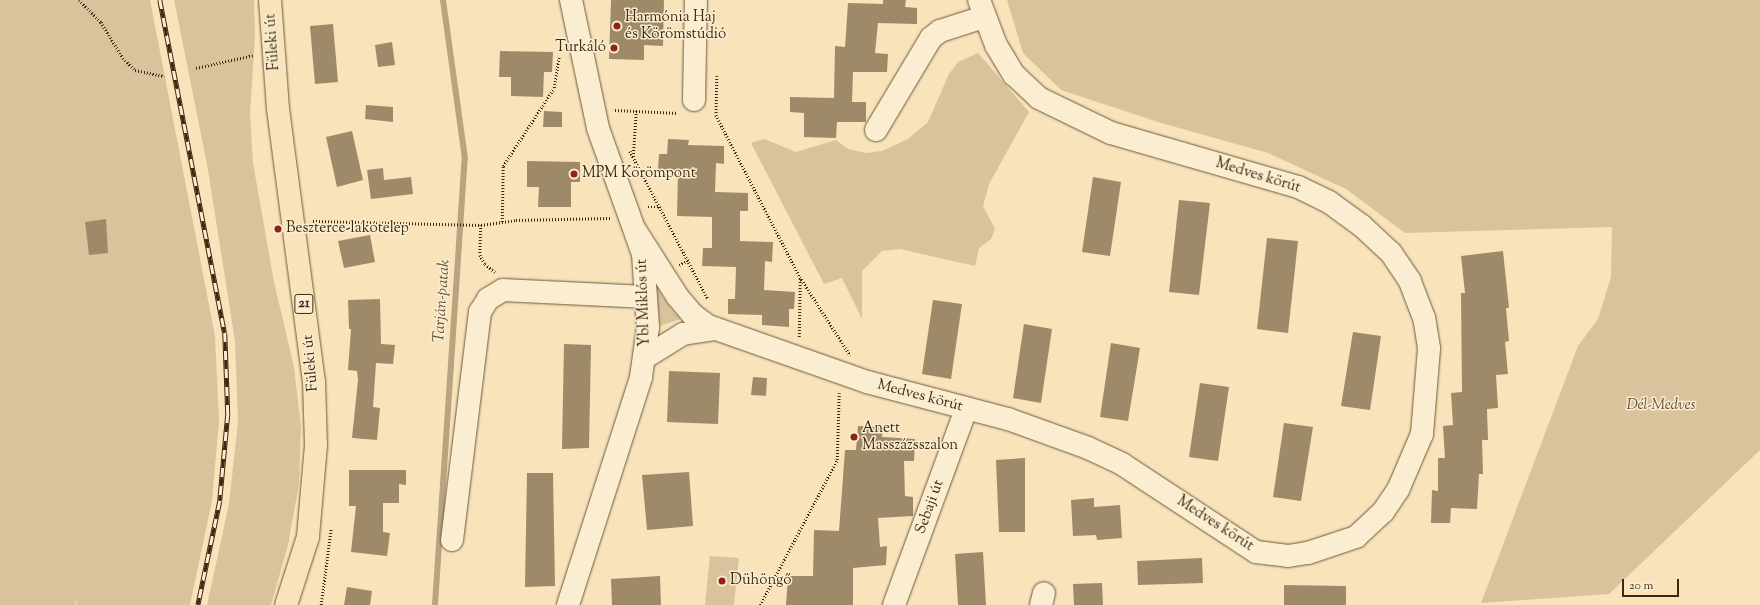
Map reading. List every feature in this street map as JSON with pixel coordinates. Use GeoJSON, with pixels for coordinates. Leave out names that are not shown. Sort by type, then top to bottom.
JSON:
{"type":"FeatureCollection","features":[{"type":"Feature","properties":{"kind":"main road","name":"Füleki út"},"geometry":{"type":"LineString","coordinates":[[270,0],[272,51],[313,375],[316,445],[308,537],[286,605]]}},
{"type":"Feature","properties":{"kind":"street","name":"Ybl Miklós út"},"geometry":{"type":"LineString","coordinates":[[568,605],[646,357],[646,297],[643,254],[598,128],[571,0]]}},
{"type":"Feature","properties":{"kind":"street"},"geometry":{"type":"LineString","coordinates":[[694,109],[696,0]]}},
{"type":"Feature","properties":{"kind":"street","name":"Medves körút"},"geometry":{"type":"LineString","coordinates":[[632,224],[682,302],[692,314],[721,331],[867,382],[1050,433],[1122,464],[1250,549],[1270,555],[1308,553],[1356,537],[1383,512],[1398,490],[1422,434],[1429,348],[1424,318],[1410,281],[1391,253],[1362,226],[1329,202],[1298,186],[1111,133],[1069,115],[1038,98],[1014,75],[996,45],[982,8],[940,31],[932,38],[876,130]]}},
{"type":"Feature","properties":{"kind":"street"},"geometry":{"type":"LineString","coordinates":[[452,540],[480,312],[488,299],[503,290],[646,297]]}},
{"type":"Feature","properties":{"kind":"street"},"geometry":{"type":"LineString","coordinates":[[646,357],[683,334],[721,331]]}},
{"type":"Feature","properties":{"kind":"street","name":"Sebaji út"},"geometry":{"type":"LineString","coordinates":[[894,605],[966,409]]}},
{"type":"Feature","properties":{"kind":"path"},"geometry":{"type":"LineString","coordinates":[[79,0],[101,22],[123,58],[136,70],[164,76]]}},
{"type":"Feature","properties":{"kind":"path"},"geometry":{"type":"LineString","coordinates":[[196,68],[272,51]]}},
{"type":"Feature","properties":{"kind":"path"},"geometry":{"type":"LineString","coordinates":[[502,222],[503,166],[554,88],[559,57]]}},
{"type":"Feature","properties":{"kind":"path"},"geometry":{"type":"LineString","coordinates":[[717,69],[716,114],[800,277],[867,382]]}},
{"type":"Feature","properties":{"kind":"path"},"geometry":{"type":"LineString","coordinates":[[616,117],[614,110],[636,111],[694,109],[716,114]]}},
{"type":"Feature","properties":{"kind":"path"},"geometry":{"type":"LineString","coordinates":[[633,158],[636,111]]}},
{"type":"Feature","properties":{"kind":"path"},"geometry":{"type":"LineString","coordinates":[[627,144],[721,331]]}},
{"type":"Feature","properties":{"kind":"path"},"geometry":{"type":"LineString","coordinates":[[293,221],[443,222],[481,225],[502,222],[632,224]]}},
{"type":"Feature","properties":{"kind":"path"},"geometry":{"type":"LineString","coordinates":[[798,359],[800,277]]}},
{"type":"Feature","properties":{"kind":"path"},"geometry":{"type":"LineString","coordinates":[[760,605],[837,460],[839,373]]}},
{"type":"Feature","properties":{"kind":"green space"},"geometry":{"type":"Polygon","coordinates":[[[0,0],[150,0],[215,336],[219,421],[212,501],[190,605],[76,605],[78,597],[75,605],[0,605],[0,0]]]}},
{"type":"Feature","properties":{"kind":"green space"},"geometry":{"type":"Polygon","coordinates":[[[174,0],[254,0],[255,35],[250,114],[253,163],[274,282],[294,367],[301,427],[299,484],[288,545],[271,605],[207,605],[229,504],[238,422],[235,341],[208,170],[174,0]]]}},
{"type":"Feature","properties":{"kind":"green space","name":"Dél-Medves"},"geometry":{"type":"Polygon","coordinates":[[[1007,0],[1760,0],[1760,450],[1609,594],[1481,603],[1578,346],[1598,319],[1611,277],[1612,227],[1405,233],[1346,189],[1268,153],[1158,122],[1061,90],[1023,53],[1007,0]]]}},
{"type":"Feature","properties":{"kind":"green space"},"geometry":{"type":"Polygon","coordinates":[[[978,53],[1029,112],[989,184],[983,206],[995,229],[991,239],[979,248],[975,266],[900,249],[882,251],[862,271],[862,319],[842,278],[824,284],[751,143],[764,139],[796,152],[836,140],[848,149],[866,153],[882,151],[908,139],[928,122],[949,74],[958,62],[978,53]]]}},
{"type":"Feature","properties":{"kind":"green space"},"geometry":{"type":"Polygon","coordinates":[[[656,287],[672,310],[681,319],[660,326],[656,287]]]}},
{"type":"Feature","properties":{"kind":"green space","name":"Dühöngő"},"geometry":{"type":"Polygon","coordinates":[[[710,556],[739,558],[734,605],[705,605],[710,556]]]}},
{"type":"Feature","properties":{"kind":"building"},"geometry":{"type":"Polygon","coordinates":[[[611,0],[664,0],[663,46],[644,45],[644,60],[609,59],[611,0]]]}},
{"type":"Feature","properties":{"kind":"building"},"geometry":{"type":"Polygon","coordinates":[[[883,0],[906,0],[905,7],[917,8],[917,24],[878,23],[875,53],[888,54],[887,72],[853,72],[852,102],[866,102],[866,122],[837,122],[836,138],[804,137],[804,113],[790,112],[790,97],[834,98],[835,46],[845,47],[848,3],[883,4],[883,0]]]}},
{"type":"Feature","properties":{"kind":"building"},"geometry":{"type":"Polygon","coordinates":[[[333,24],[338,82],[315,84],[310,26],[333,24]]]}},
{"type":"Feature","properties":{"kind":"building"},"geometry":{"type":"Polygon","coordinates":[[[392,42],[395,65],[378,67],[375,45],[392,42]]]}},
{"type":"Feature","properties":{"kind":"building"},"geometry":{"type":"Polygon","coordinates":[[[500,51],[553,52],[552,72],[544,72],[543,97],[511,96],[511,77],[499,77],[500,51]]]}},
{"type":"Feature","properties":{"kind":"building"},"geometry":{"type":"Polygon","coordinates":[[[366,105],[393,107],[393,122],[365,119],[366,105]]]}},
{"type":"Feature","properties":{"kind":"building"},"geometry":{"type":"Polygon","coordinates":[[[544,111],[562,112],[562,127],[543,127],[544,111]]]}},
{"type":"Feature","properties":{"kind":"building"},"geometry":{"type":"Polygon","coordinates":[[[352,131],[363,180],[337,187],[326,137],[352,131]]]}},
{"type":"Feature","properties":{"kind":"building"},"geometry":{"type":"Polygon","coordinates":[[[668,139],[689,140],[688,145],[724,146],[724,164],[716,163],[715,192],[748,193],[748,211],[740,211],[740,241],[773,242],[772,262],[765,261],[764,290],[795,292],[794,309],[789,309],[789,327],[762,325],[762,315],[728,314],[728,299],[735,299],[736,267],[702,266],[703,248],[712,248],[712,217],[677,216],[678,172],[658,171],[659,154],[667,154],[668,139]]]}},
{"type":"Feature","properties":{"kind":"building"},"geometry":{"type":"Polygon","coordinates":[[[527,161],[580,162],[580,182],[571,182],[571,207],[538,207],[539,187],[527,187],[527,161]]]}},
{"type":"Feature","properties":{"kind":"building"},"geometry":{"type":"Polygon","coordinates":[[[383,168],[384,180],[411,177],[413,194],[371,199],[367,170],[383,168]]]}},
{"type":"Feature","properties":{"kind":"building"},"geometry":{"type":"Polygon","coordinates":[[[1093,177],[1121,182],[1110,256],[1082,252],[1093,177]]]}},
{"type":"Feature","properties":{"kind":"building"},"geometry":{"type":"Polygon","coordinates":[[[1179,200],[1210,203],[1199,295],[1169,292],[1179,200]]]}},
{"type":"Feature","properties":{"kind":"building"},"geometry":{"type":"Polygon","coordinates":[[[106,219],[108,253],[89,255],[85,222],[106,219]]]}},
{"type":"Feature","properties":{"kind":"building"},"geometry":{"type":"Polygon","coordinates":[[[370,235],[375,262],[344,268],[338,241],[370,235]]]}},
{"type":"Feature","properties":{"kind":"building"},"geometry":{"type":"Polygon","coordinates":[[[1267,238],[1298,241],[1288,333],[1257,329],[1267,238]]]}},
{"type":"Feature","properties":{"kind":"building"},"geometry":{"type":"Polygon","coordinates":[[[1503,251],[1509,308],[1506,308],[1509,341],[1505,342],[1508,374],[1496,375],[1498,408],[1487,409],[1488,440],[1482,440],[1483,474],[1479,474],[1477,509],[1451,508],[1450,523],[1431,523],[1432,490],[1438,491],[1438,458],[1445,458],[1443,426],[1453,425],[1451,393],[1462,392],[1461,293],[1465,293],[1461,256],[1503,251]]]}},
{"type":"Feature","properties":{"kind":"building"},"geometry":{"type":"Polygon","coordinates":[[[380,299],[381,344],[395,345],[393,364],[376,363],[373,407],[380,408],[377,440],[352,438],[358,380],[357,371],[348,370],[351,329],[349,329],[348,300],[380,299]]]}},
{"type":"Feature","properties":{"kind":"building"},"geometry":{"type":"Polygon","coordinates":[[[933,300],[962,304],[951,379],[922,374],[933,300]]]}},
{"type":"Feature","properties":{"kind":"building"},"geometry":{"type":"Polygon","coordinates":[[[1024,324],[1052,329],[1041,403],[1013,398],[1024,324]]]}},
{"type":"Feature","properties":{"kind":"building"},"geometry":{"type":"Polygon","coordinates":[[[1353,332],[1381,336],[1370,410],[1341,406],[1353,332]]]}},
{"type":"Feature","properties":{"kind":"building"},"geometry":{"type":"Polygon","coordinates":[[[1111,343],[1140,348],[1128,421],[1100,417],[1111,343]]]}},
{"type":"Feature","properties":{"kind":"building"},"geometry":{"type":"Polygon","coordinates":[[[564,344],[591,345],[589,448],[562,449],[564,344]]]}},
{"type":"Feature","properties":{"kind":"building"},"geometry":{"type":"Polygon","coordinates":[[[669,371],[720,373],[718,424],[667,422],[669,371]]]}},
{"type":"Feature","properties":{"kind":"building"},"geometry":{"type":"Polygon","coordinates":[[[753,377],[767,378],[766,396],[751,395],[753,377]]]}},
{"type":"Feature","properties":{"kind":"building"},"geometry":{"type":"Polygon","coordinates":[[[1200,383],[1229,387],[1218,461],[1189,457],[1200,383]]]}},
{"type":"Feature","properties":{"kind":"building"},"geometry":{"type":"Polygon","coordinates":[[[1284,423],[1313,427],[1301,501],[1273,497],[1284,423]]]}},
{"type":"Feature","properties":{"kind":"building"},"geometry":{"type":"Polygon","coordinates":[[[858,426],[883,427],[882,437],[915,439],[914,461],[904,461],[905,496],[913,497],[913,516],[878,518],[880,547],[887,546],[886,565],[853,568],[853,605],[786,605],[788,576],[813,576],[814,530],[839,531],[845,450],[856,450],[858,426]]]}},
{"type":"Feature","properties":{"kind":"building"},"geometry":{"type":"Polygon","coordinates":[[[1025,458],[1025,532],[999,532],[996,460],[1025,458]]]}},
{"type":"Feature","properties":{"kind":"building"},"geometry":{"type":"Polygon","coordinates":[[[349,470],[406,470],[406,485],[399,484],[399,503],[383,503],[383,532],[390,533],[387,556],[351,552],[356,506],[349,506],[349,470]]]}},
{"type":"Feature","properties":{"kind":"building"},"geometry":{"type":"Polygon","coordinates":[[[689,472],[693,526],[647,530],[642,475],[689,472]]]}},
{"type":"Feature","properties":{"kind":"building"},"geometry":{"type":"Polygon","coordinates":[[[527,473],[553,473],[555,586],[525,587],[527,473]]]}},
{"type":"Feature","properties":{"kind":"building"},"geometry":{"type":"Polygon","coordinates":[[[1094,498],[1094,507],[1120,505],[1122,538],[1097,540],[1096,535],[1073,536],[1071,500],[1094,498]]]}},
{"type":"Feature","properties":{"kind":"building"},"geometry":{"type":"Polygon","coordinates":[[[983,552],[986,605],[958,605],[955,554],[983,552]]]}},
{"type":"Feature","properties":{"kind":"building"},"geometry":{"type":"Polygon","coordinates":[[[1202,558],[1203,583],[1138,585],[1137,561],[1202,558]]]}},
{"type":"Feature","properties":{"kind":"building"},"geometry":{"type":"Polygon","coordinates":[[[660,576],[661,605],[612,605],[611,579],[660,576]]]}},
{"type":"Feature","properties":{"kind":"building"},"geometry":{"type":"Polygon","coordinates":[[[1102,583],[1103,605],[1074,605],[1073,584],[1102,583]]]}},
{"type":"Feature","properties":{"kind":"building"},"geometry":{"type":"Polygon","coordinates":[[[1284,585],[1346,586],[1346,605],[1284,605],[1284,585]]]}},
{"type":"Feature","properties":{"kind":"building"},"geometry":{"type":"Polygon","coordinates":[[[347,587],[372,591],[370,605],[344,605],[347,587]]]}},
{"type":"Feature","properties":{"kind":"waterway","name":"Tarján-patak"},"geometry":{"type":"LineString","coordinates":[[435,605],[465,159],[443,0]]}},
{"type":"Feature","properties":{"kind":"railway"},"geometry":{"type":"LineString","coordinates":[[160,0],[225,333],[228,414],[220,501],[198,605]]}},
{"type":"Feature","properties":{"kind":"place","name":"Harmónia Haj és Körömstúdió"},"geometry":{"type":"Point","coordinates":[617,26]}},
{"type":"Feature","properties":{"kind":"place","name":"Turkáló"},"geometry":{"type":"Point","coordinates":[614,48]}},
{"type":"Feature","properties":{"kind":"place","name":"MPM Körömpont"},"geometry":{"type":"Point","coordinates":[574,174]}},
{"type":"Feature","properties":{"kind":"place","name":"Beszterce-lakótelep"},"geometry":{"type":"Point","coordinates":[278,229]}},
{"type":"Feature","properties":{"kind":"place","name":"Anett Masszázsszalon"},"geometry":{"type":"Point","coordinates":[854,437]}},
{"type":"Feature","properties":{"kind":"place","name":"Dühöngő"},"geometry":{"type":"Point","coordinates":[722,581]}}]}
